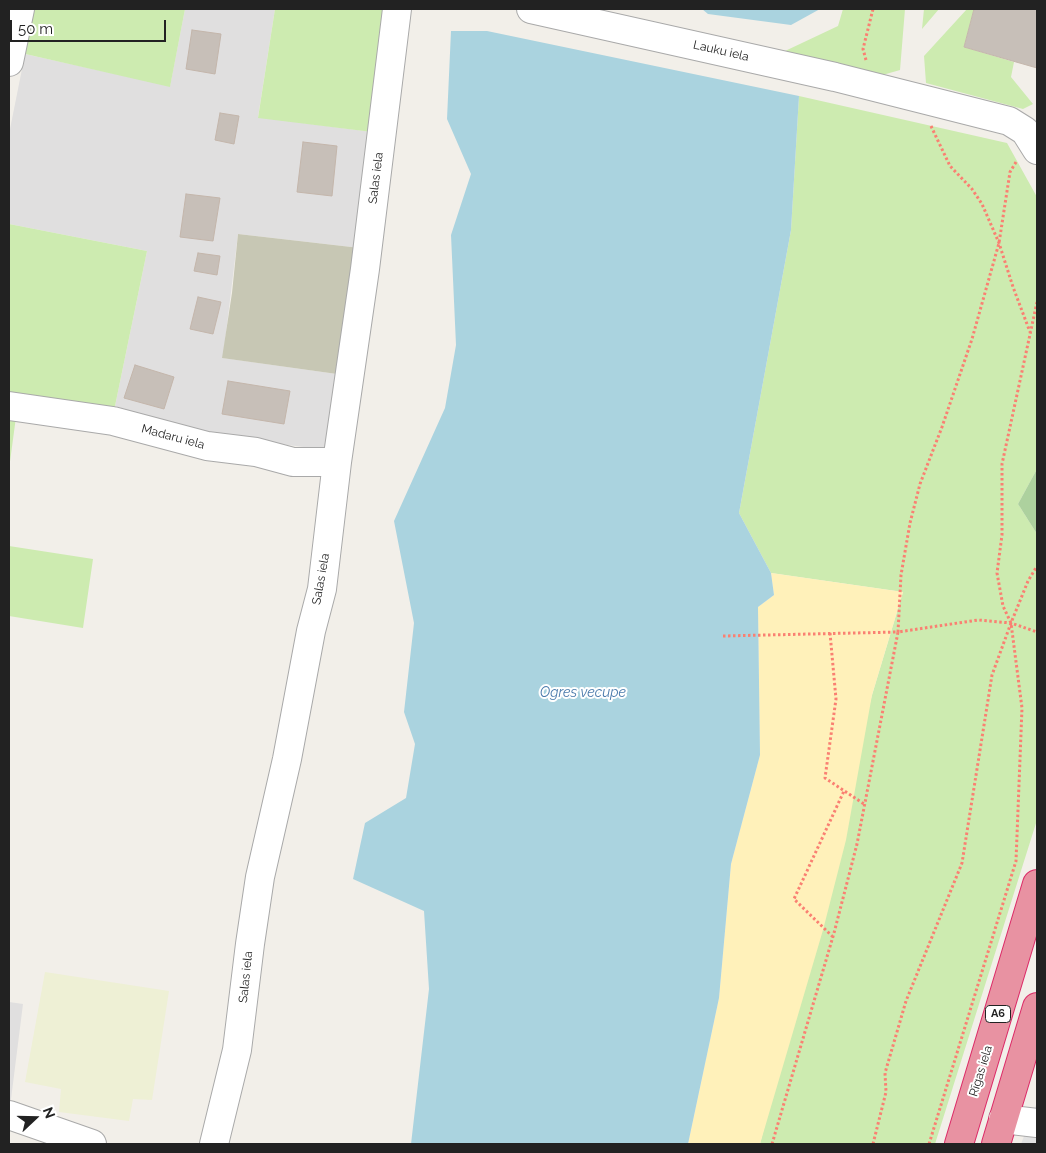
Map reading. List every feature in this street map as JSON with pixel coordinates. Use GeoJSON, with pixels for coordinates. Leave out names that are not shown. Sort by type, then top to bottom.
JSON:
{"type":"FeatureCollection","features":[{"type":"Feature","properties":{"kind":"highway","name":"Rīgas iela"},"geometry":{"type":"LineString","coordinates":[[959,1144],[1037,884]]}},
{"type":"Feature","properties":{"kind":"highway"},"geometry":{"type":"LineString","coordinates":[[996,1144],[1037,1007]]}},
{"type":"Feature","properties":{"kind":"street"},"geometry":{"type":"LineString","coordinates":[[9,62],[20,9]]}},
{"type":"Feature","properties":{"kind":"street","name":"Salas iela"},"geometry":{"type":"LineString","coordinates":[[213,1142],[237,1050],[260,877],[287,759],[311,631],[322,588],[337,462],[365,269],[397,9]]}},
{"type":"Feature","properties":{"kind":"street","name":"Lauku iela"},"geometry":{"type":"LineString","coordinates":[[531,9],[913,96],[1009,121],[1025,131],[1036,146]]}},
{"type":"Feature","properties":{"kind":"street","name":"Madaru iela"},"geometry":{"type":"LineString","coordinates":[[9,406],[113,420],[207,446],[256,452],[293,462],[337,462]]}},
{"type":"Feature","properties":{"kind":"street"},"geometry":{"type":"LineString","coordinates":[[9,1115],[92,1144]]}},
{"type":"Feature","properties":{"kind":"street"},"geometry":{"type":"LineString","coordinates":[[1003,1118],[1037,1124]]}},
{"type":"Feature","properties":{"kind":"path"},"geometry":{"type":"LineString","coordinates":[[869,68],[863,49],[873,9]]}},
{"type":"Feature","properties":{"kind":"path"},"geometry":{"type":"LineString","coordinates":[[913,96],[950,166],[972,188],[982,204],[1030,332]]}},
{"type":"Feature","properties":{"kind":"path"},"geometry":{"type":"LineString","coordinates":[[772,1143],[833,936],[857,844],[898,632],[901,575],[910,523],[920,484],[972,339],[998,243],[1010,172],[1023,151],[1036,146]]}},
{"type":"Feature","properties":{"kind":"path"},"geometry":{"type":"LineString","coordinates":[[929,1144],[1016,861],[1022,708],[1011,623],[1003,606],[997,573],[1002,535],[1002,464],[1037,302]]}},
{"type":"Feature","properties":{"kind":"path"},"geometry":{"type":"LineString","coordinates":[[873,1144],[886,1092],[885,1073],[906,1001],[962,863],[992,675],[1028,581],[1037,566]]}},
{"type":"Feature","properties":{"kind":"path"},"geometry":{"type":"LineString","coordinates":[[723,636],[898,632],[978,620],[1011,623],[1037,632]]}},
{"type":"Feature","properties":{"kind":"path"},"geometry":{"type":"LineString","coordinates":[[830,633],[836,699],[825,778],[864,804]]}},
{"type":"Feature","properties":{"kind":"path"},"geometry":{"type":"LineString","coordinates":[[833,936],[794,899],[844,791]]}},
{"type":"Feature","properties":{"kind":"shaded area"},"geometry":{"type":"Polygon","coordinates":[[[185,9],[275,9],[258,117],[372,132],[360,248],[238,234],[223,358],[337,374],[326,450],[205,434],[115,406],[147,251],[9,224],[9,134],[25,54],[170,86],[185,9]]]}},
{"type":"Feature","properties":{"kind":"shaded area"},"geometry":{"type":"Polygon","coordinates":[[[238,234],[360,248],[337,374],[222,358],[232,293],[238,234]]]}},
{"type":"Feature","properties":{"kind":"shaded area"},"geometry":{"type":"Polygon","coordinates":[[[45,972],[169,991],[152,1100],[133,1099],[129,1121],[59,1112],[61,1089],[25,1082],[45,972]]]}},
{"type":"Feature","properties":{"kind":"shaded area"},"geometry":{"type":"Polygon","coordinates":[[[9,1002],[23,1004],[9,1115],[9,1002]]]}},
{"type":"Feature","properties":{"kind":"shaded area"},"geometry":{"type":"Polygon","coordinates":[[[1037,1102],[1037,1144],[1021,1144],[1037,1102]]]}},
{"type":"Feature","properties":{"kind":"green space"},"geometry":{"type":"Polygon","coordinates":[[[30,9],[185,9],[170,87],[21,53],[30,9]]]}},
{"type":"Feature","properties":{"kind":"green space"},"geometry":{"type":"Polygon","coordinates":[[[275,9],[387,9],[372,132],[258,118],[275,9]]]}},
{"type":"Feature","properties":{"kind":"green space"},"geometry":{"type":"Polygon","coordinates":[[[843,9],[905,9],[900,70],[872,78],[785,51],[838,26],[843,9]]]}},
{"type":"Feature","properties":{"kind":"green space"},"geometry":{"type":"Polygon","coordinates":[[[924,9],[939,9],[922,29],[924,9]]]}},
{"type":"Feature","properties":{"kind":"green space"},"geometry":{"type":"Polygon","coordinates":[[[967,9],[974,9],[964,47],[1014,62],[1011,77],[1033,104],[1023,109],[926,83],[924,56],[967,9]]]}},
{"type":"Feature","properties":{"kind":"green space"},"geometry":{"type":"Polygon","coordinates":[[[799,96],[1007,143],[1037,197],[1037,469],[1018,504],[1037,534],[1037,820],[935,1144],[760,1144],[872,695],[903,592],[771,573],[739,513],[791,230],[799,96]]]}},
{"type":"Feature","properties":{"kind":"green space"},"geometry":{"type":"Polygon","coordinates":[[[9,224],[147,251],[115,406],[109,413],[9,397],[9,224]]]}},
{"type":"Feature","properties":{"kind":"green space"},"geometry":{"type":"Polygon","coordinates":[[[9,416],[16,417],[9,469],[9,416]]]}},
{"type":"Feature","properties":{"kind":"green space"},"geometry":{"type":"Polygon","coordinates":[[[1037,469],[1037,534],[1018,504],[1037,469]]]}},
{"type":"Feature","properties":{"kind":"green space"},"geometry":{"type":"Polygon","coordinates":[[[9,546],[93,559],[83,628],[9,616],[9,546]]]}},
{"type":"Feature","properties":{"kind":"sand"},"geometry":{"type":"Polygon","coordinates":[[[771,573],[903,592],[872,695],[846,840],[823,930],[760,1144],[688,1144],[719,998],[731,864],[760,755],[758,607],[774,595],[771,573]]]}},
{"type":"Feature","properties":{"kind":"water"},"geometry":{"type":"Polygon","coordinates":[[[702,9],[820,9],[791,25],[708,14],[702,9]]]}},
{"type":"Feature","properties":{"kind":"water","name":"Ogres vecupe"},"geometry":{"type":"Polygon","coordinates":[[[451,31],[487,31],[799,96],[791,230],[739,513],[771,573],[774,595],[758,607],[760,755],[731,864],[719,998],[688,1144],[411,1144],[429,989],[424,911],[353,879],[365,823],[406,798],[415,744],[404,712],[414,623],[394,521],[445,408],[456,345],[451,235],[471,174],[447,119],[451,31]]]}},
{"type":"Feature","properties":{"kind":"building"},"geometry":{"type":"Polygon","coordinates":[[[974,9],[1037,9],[1037,68],[964,47],[974,9]]]}},
{"type":"Feature","properties":{"kind":"building"},"geometry":{"type":"Polygon","coordinates":[[[192,30],[221,34],[215,74],[186,69],[192,30]]]}},
{"type":"Feature","properties":{"kind":"building"},"geometry":{"type":"Polygon","coordinates":[[[220,113],[239,116],[234,144],[215,140],[220,113]]]}},
{"type":"Feature","properties":{"kind":"building"},"geometry":{"type":"Polygon","coordinates":[[[303,142],[337,146],[332,196],[297,192],[303,142]]]}},
{"type":"Feature","properties":{"kind":"building"},"geometry":{"type":"Polygon","coordinates":[[[186,194],[220,198],[213,241],[180,237],[186,194]]]}},
{"type":"Feature","properties":{"kind":"building"},"geometry":{"type":"Polygon","coordinates":[[[198,253],[220,256],[217,275],[194,271],[198,253]]]}},
{"type":"Feature","properties":{"kind":"building"},"geometry":{"type":"Polygon","coordinates":[[[198,297],[221,302],[213,334],[190,329],[198,297]]]}},
{"type":"Feature","properties":{"kind":"building"},"geometry":{"type":"Polygon","coordinates":[[[135,365],[174,377],[164,409],[124,398],[135,365]]]}},
{"type":"Feature","properties":{"kind":"building"},"geometry":{"type":"Polygon","coordinates":[[[228,381],[290,391],[284,424],[222,414],[228,381]]]}}]}
